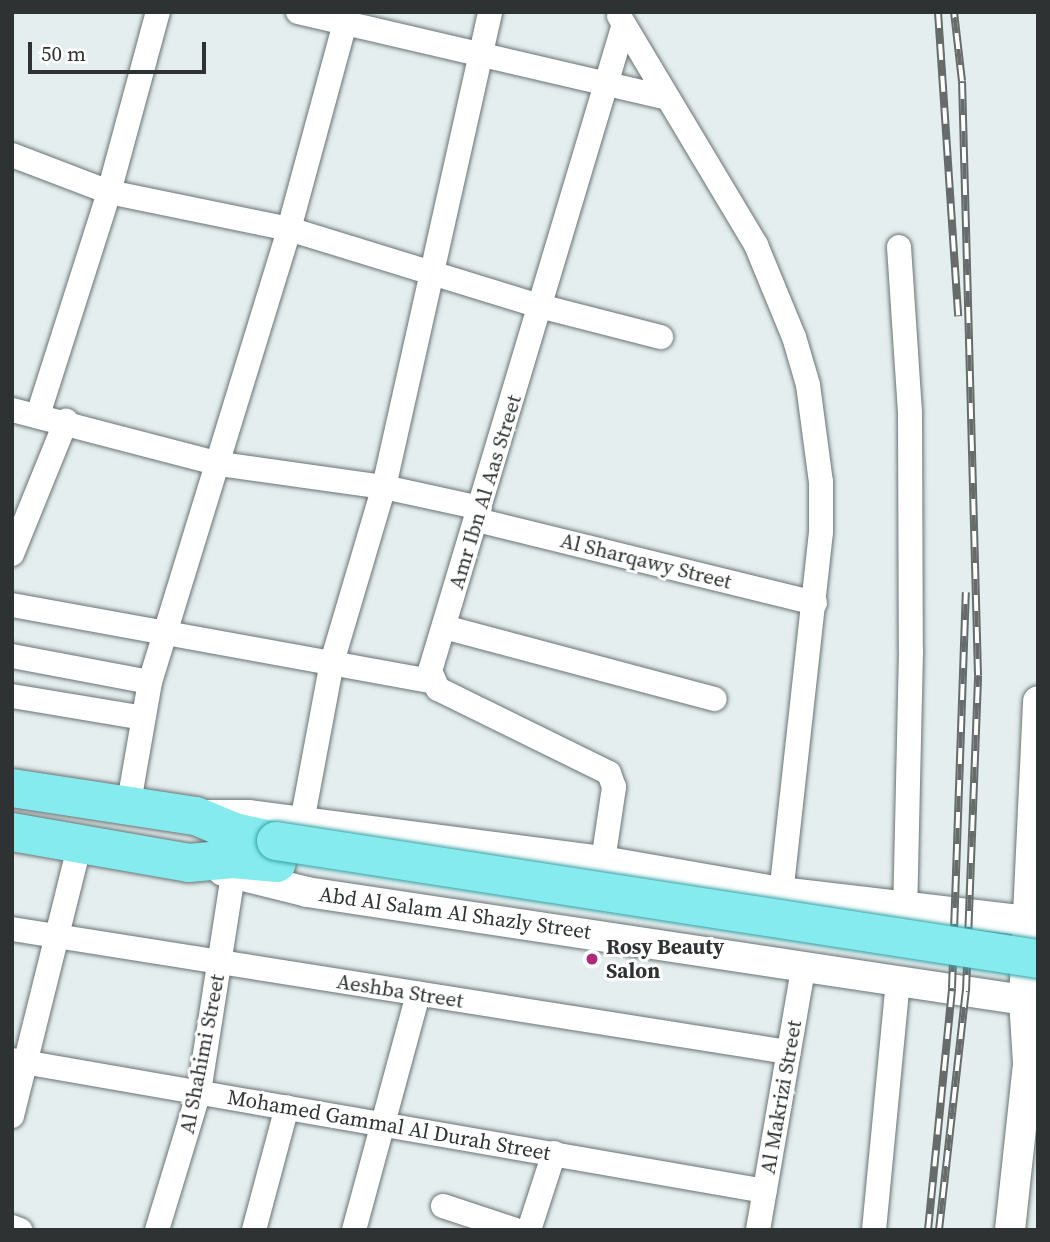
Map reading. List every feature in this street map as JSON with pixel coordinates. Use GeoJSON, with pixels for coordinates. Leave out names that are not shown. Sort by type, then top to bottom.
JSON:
{"type":"FeatureCollection","features":[{"type":"Feature","properties":{"kind":"main road"},"geometry":{"type":"LineString","coordinates":[[12,788],[128,808],[196,816],[234,832],[1031,993]]}},
{"type":"Feature","properties":{"kind":"main road","name":"Abd Al Salam Al Shazly Street"},"geometry":{"type":"LineString","coordinates":[[12,832],[189,863]]}},
{"type":"Feature","properties":{"kind":"main road"},"geometry":{"type":"LineString","coordinates":[[189,863],[233,859],[285,842],[1038,959]]}},
{"type":"Feature","properties":{"kind":"street"},"geometry":{"type":"LineString","coordinates":[[38,415],[109,192],[158,12]]}},
{"type":"Feature","properties":{"kind":"street"},"geometry":{"type":"LineString","coordinates":[[298,12],[346,18],[480,54],[667,98]]}},
{"type":"Feature","properties":{"kind":"street"},"geometry":{"type":"LineString","coordinates":[[490,12],[434,274],[384,487],[332,662],[285,842],[603,861],[781,892],[1027,921]]}},
{"type":"Feature","properties":{"kind":"street"},"geometry":{"type":"LineString","coordinates":[[128,808],[150,682],[220,464],[289,229],[346,18]]}},
{"type":"Feature","properties":{"kind":"street"},"geometry":{"type":"LineString","coordinates":[[620,18],[755,245],[798,349],[815,421],[821,482],[815,603],[781,892]]}},
{"type":"Feature","properties":{"kind":"street","name":"Amr Ibn Al Aas Street"},"geometry":{"type":"LineString","coordinates":[[432,681],[430,670],[607,84],[620,18]]}},
{"type":"Feature","properties":{"kind":"street"},"geometry":{"type":"LineString","coordinates":[[12,155],[109,192],[289,229],[540,306],[661,337]]}},
{"type":"Feature","properties":{"kind":"street"},"geometry":{"type":"LineString","coordinates":[[899,247],[910,413],[911,651],[905,908]]}},
{"type":"Feature","properties":{"kind":"street","name":"Al Sharqawy Street"},"geometry":{"type":"LineString","coordinates":[[12,410],[66,421],[220,464],[384,487],[815,603]]}},
{"type":"Feature","properties":{"kind":"street"},"geometry":{"type":"LineString","coordinates":[[12,554],[66,421]]}},
{"type":"Feature","properties":{"kind":"street"},"geometry":{"type":"LineString","coordinates":[[12,605],[432,681],[438,689],[609,773],[614,787],[603,861]]}},
{"type":"Feature","properties":{"kind":"street"},"geometry":{"type":"LineString","coordinates":[[444,626],[715,699]]}},
{"type":"Feature","properties":{"kind":"street"},"geometry":{"type":"LineString","coordinates":[[12,656],[150,682]]}},
{"type":"Feature","properties":{"kind":"street"},"geometry":{"type":"LineString","coordinates":[[12,696],[143,718]]}},
{"type":"Feature","properties":{"kind":"street"},"geometry":{"type":"LineString","coordinates":[[1010,1230],[1026,1088],[1031,993],[1027,921],[1038,701]]}},
{"type":"Feature","properties":{"kind":"street"},"geometry":{"type":"LineString","coordinates":[[12,1116],[19,1061],[60,937],[80,843]]}},
{"type":"Feature","properties":{"kind":"street","name":"Abd Al Salam Al Shazly Street"},"geometry":{"type":"LineString","coordinates":[[189,863],[307,892],[898,980],[1031,993]]}},
{"type":"Feature","properties":{"kind":"street","name":"Al Shahimi Street"},"geometry":{"type":"LineString","coordinates":[[157,1230],[199,1092],[233,874]]}},
{"type":"Feature","properties":{"kind":"street","name":"Aeshba Street"},"geometry":{"type":"LineString","coordinates":[[12,929],[788,1052]]}},
{"type":"Feature","properties":{"kind":"street","name":"Al Makrizi Street"},"geometry":{"type":"LineString","coordinates":[[758,1230],[804,965]]}},
{"type":"Feature","properties":{"kind":"street"},"geometry":{"type":"LineString","coordinates":[[874,1230],[898,980]]}},
{"type":"Feature","properties":{"kind":"street"},"geometry":{"type":"LineString","coordinates":[[354,1230],[418,994]]}},
{"type":"Feature","properties":{"kind":"street","name":"Mohamed Gammal Al Durah Street"},"geometry":{"type":"LineString","coordinates":[[19,1061],[382,1122],[765,1191]]}},
{"type":"Feature","properties":{"kind":"street"},"geometry":{"type":"LineString","coordinates":[[254,1230],[287,1107]]}},
{"type":"Feature","properties":{"kind":"street"},"geometry":{"type":"LineString","coordinates":[[529,1230],[554,1153]]}},
{"type":"Feature","properties":{"kind":"street"},"geometry":{"type":"LineString","coordinates":[[443,1206],[516,1230]]}},
{"type":"Feature","properties":{"kind":"street"},"geometry":{"type":"LineString","coordinates":[[12,1227],[20,1230]]}},
{"type":"Feature","properties":{"kind":"railway"},"geometry":{"type":"LineString","coordinates":[[938,12],[958,316]]}},
{"type":"Feature","properties":{"kind":"railway"},"geometry":{"type":"LineString","coordinates":[[939,1230],[966,991],[978,675],[962,81],[954,12]]}},
{"type":"Feature","properties":{"kind":"railway"},"geometry":{"type":"LineString","coordinates":[[928,1230],[952,988],[966,592]]}},
{"type":"Feature","properties":{"kind":"place","name":"Rosy Beauty Salon"},"geometry":{"type":"Point","coordinates":[592,959]}}]}
